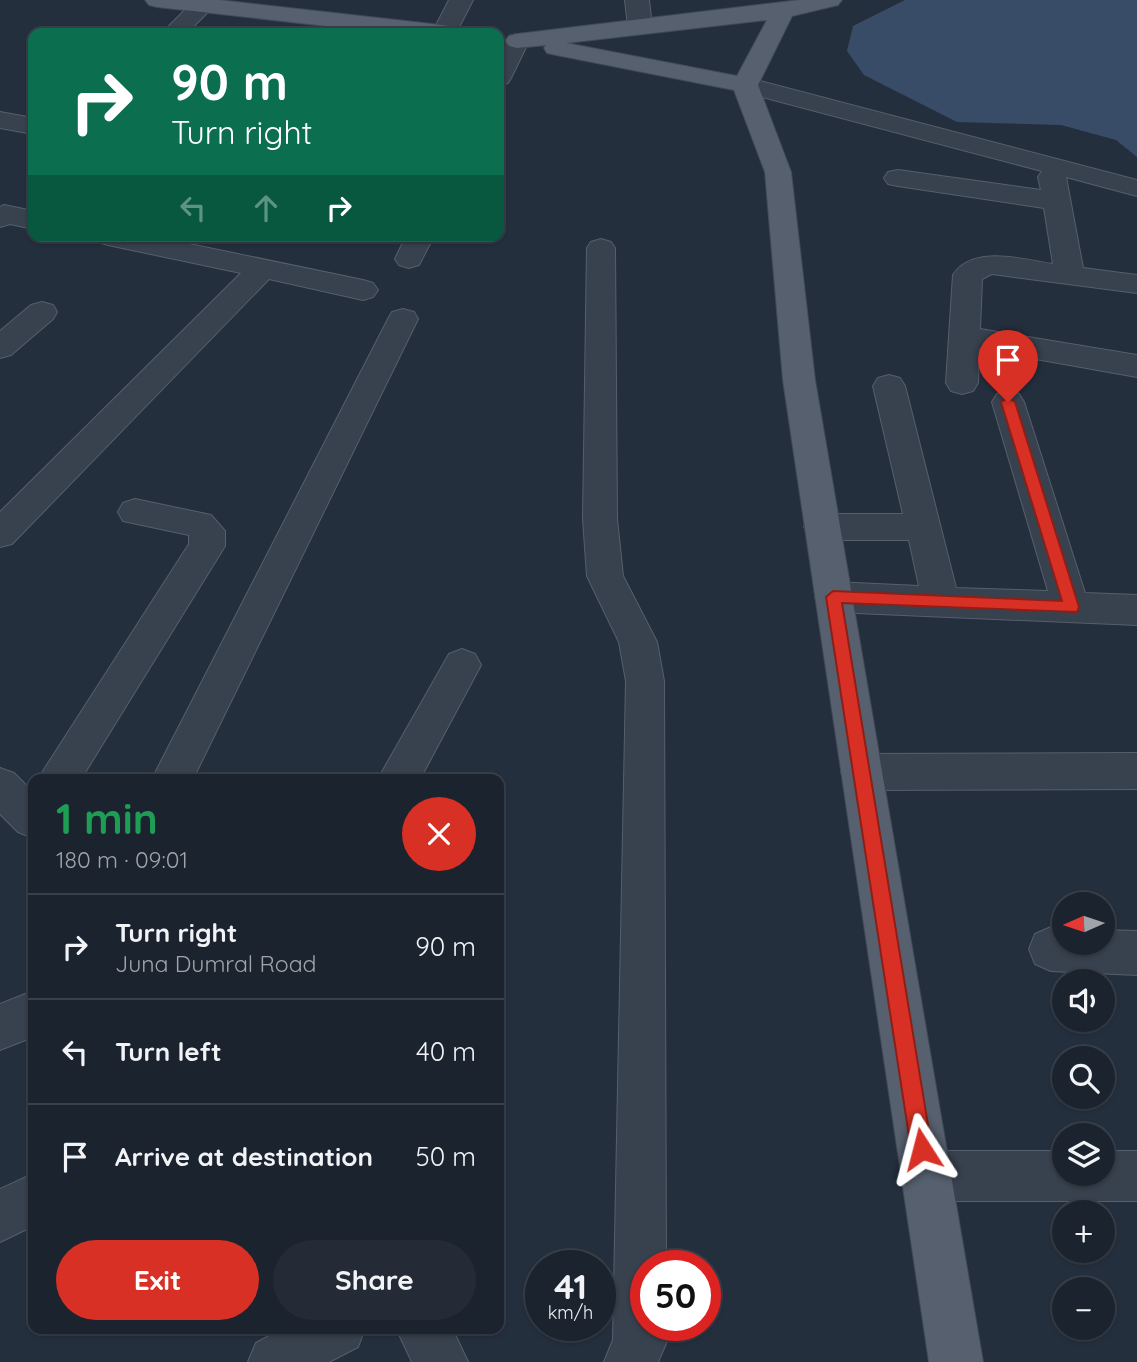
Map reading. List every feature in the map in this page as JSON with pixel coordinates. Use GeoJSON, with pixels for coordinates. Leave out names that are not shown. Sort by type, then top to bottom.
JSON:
{"type":"FeatureCollection","features":[{"type":"Feature","properties":{"kind":"main road"},"geometry":{"type":"LineString","coordinates":[[157,0],[372,28]]}},
{"type":"Feature","properties":{"kind":"main road"},"geometry":{"type":"LineString","coordinates":[[508,40],[640,27],[830,0]]}},
{"type":"Feature","properties":{"kind":"main road"},"geometry":{"type":"LineString","coordinates":[[782,5],[745,85],[778,172],[799,380],[956,1362]]}},
{"type":"Feature","properties":{"kind":"main road"},"geometry":{"type":"LineString","coordinates":[[508,40],[745,85]]}},
{"type":"Feature","properties":{"kind":"street"},"geometry":{"type":"LineString","coordinates":[[447,28],[461,0]]}},
{"type":"Feature","properties":{"kind":"street"},"geometry":{"type":"LineString","coordinates":[[637,0],[640,27]]}},
{"type":"Feature","properties":{"kind":"street"},"geometry":{"type":"LineString","coordinates":[[179,28],[203,5]]}},
{"type":"Feature","properties":{"kind":"street"},"geometry":{"type":"LineString","coordinates":[[745,85],[1137,188]]}},
{"type":"Feature","properties":{"kind":"street"},"geometry":{"type":"LineString","coordinates":[[0,120],[28,125]]}},
{"type":"Feature","properties":{"kind":"street"},"geometry":{"type":"LineString","coordinates":[[1049,165],[1070,275]]}},
{"type":"Feature","properties":{"kind":"street"},"geometry":{"type":"LineString","coordinates":[[898,178],[1056,201]]}},
{"type":"Feature","properties":{"kind":"street"},"geometry":{"type":"LineString","coordinates":[[0,218],[4,214],[28,219]]}},
{"type":"Feature","properties":{"kind":"street"},"geometry":{"type":"LineString","coordinates":[[136,242],[363,290]]}},
{"type":"Feature","properties":{"kind":"street"},"geometry":{"type":"LineString","coordinates":[[223,261],[237,242]]}},
{"type":"Feature","properties":{"kind":"street"},"geometry":{"type":"LineString","coordinates":[[601,248],[600,519],[606,576],[638,642],[645,681],[640,1341],[631,1362]]}},
{"type":"Feature","properties":{"kind":"street"},"geometry":{"type":"LineString","coordinates":[[962,383],[968,275],[976,269],[992,265],[1137,284]]}},
{"type":"Feature","properties":{"kind":"street"},"geometry":{"type":"LineString","coordinates":[[0,534],[262,269]]}},
{"type":"Feature","properties":{"kind":"street"},"geometry":{"type":"LineString","coordinates":[[0,348],[41,312]]}},
{"type":"Feature","properties":{"kind":"street"},"geometry":{"type":"LineString","coordinates":[[175,774],[403,319]]}},
{"type":"Feature","properties":{"kind":"street"},"geometry":{"type":"LineString","coordinates":[[964,336],[1137,366]]}},
{"type":"Feature","properties":{"kind":"street"},"geometry":{"type":"LineString","coordinates":[[889,386],[941,601]]}},
{"type":"Feature","properties":{"kind":"street"},"geometry":{"type":"LineString","coordinates":[[1008,402],[1071,607]]}},
{"type":"Feature","properties":{"kind":"street"},"geometry":{"type":"LineString","coordinates":[[61,774],[207,546],[207,530],[199,524],[135,512]]}},
{"type":"Feature","properties":{"kind":"street"},"geometry":{"type":"LineString","coordinates":[[822,527],[923,527]]}},
{"type":"Feature","properties":{"kind":"street"},"geometry":{"type":"LineString","coordinates":[[833,597],[1137,610]]}},
{"type":"Feature","properties":{"kind":"street"},"geometry":{"type":"LineString","coordinates":[[401,774],[462,665]]}},
{"type":"Feature","properties":{"kind":"street"},"geometry":{"type":"LineString","coordinates":[[861,772],[1137,771]]}},
{"type":"Feature","properties":{"kind":"street"},"geometry":{"type":"LineString","coordinates":[[0,786],[28,813]]}},
{"type":"Feature","properties":{"kind":"street"},"geometry":{"type":"LineString","coordinates":[[1051,949],[1137,953]]}},
{"type":"Feature","properties":{"kind":"street"},"geometry":{"type":"LineString","coordinates":[[0,1027],[28,1016]]}},
{"type":"Feature","properties":{"kind":"street"},"geometry":{"type":"LineString","coordinates":[[926,1175],[1137,1176]]}},
{"type":"Feature","properties":{"kind":"street"},"geometry":{"type":"LineString","coordinates":[[0,1217],[28,1202]]}},
{"type":"Feature","properties":{"kind":"street"},"geometry":{"type":"LineString","coordinates":[[275,1362],[329,1334]]}},
{"type":"Feature","properties":{"kind":"street"},"geometry":{"type":"LineString","coordinates":[[425,1334],[441,1362]]}},
{"type":"Feature","properties":{"kind":"water"},"geometry":{"type":"Polygon","coordinates":[[[905,0],[1137,0],[1137,157],[1116,140],[1061,125],[957,122],[864,75],[847,51],[853,26],[905,0]]]}},
{"type":"Feature","properties":{"kind":"route"},"geometry":{"type":"LineString","coordinates":[[922,1149],[833,597],[1071,607],[1008,402]]}}]}
